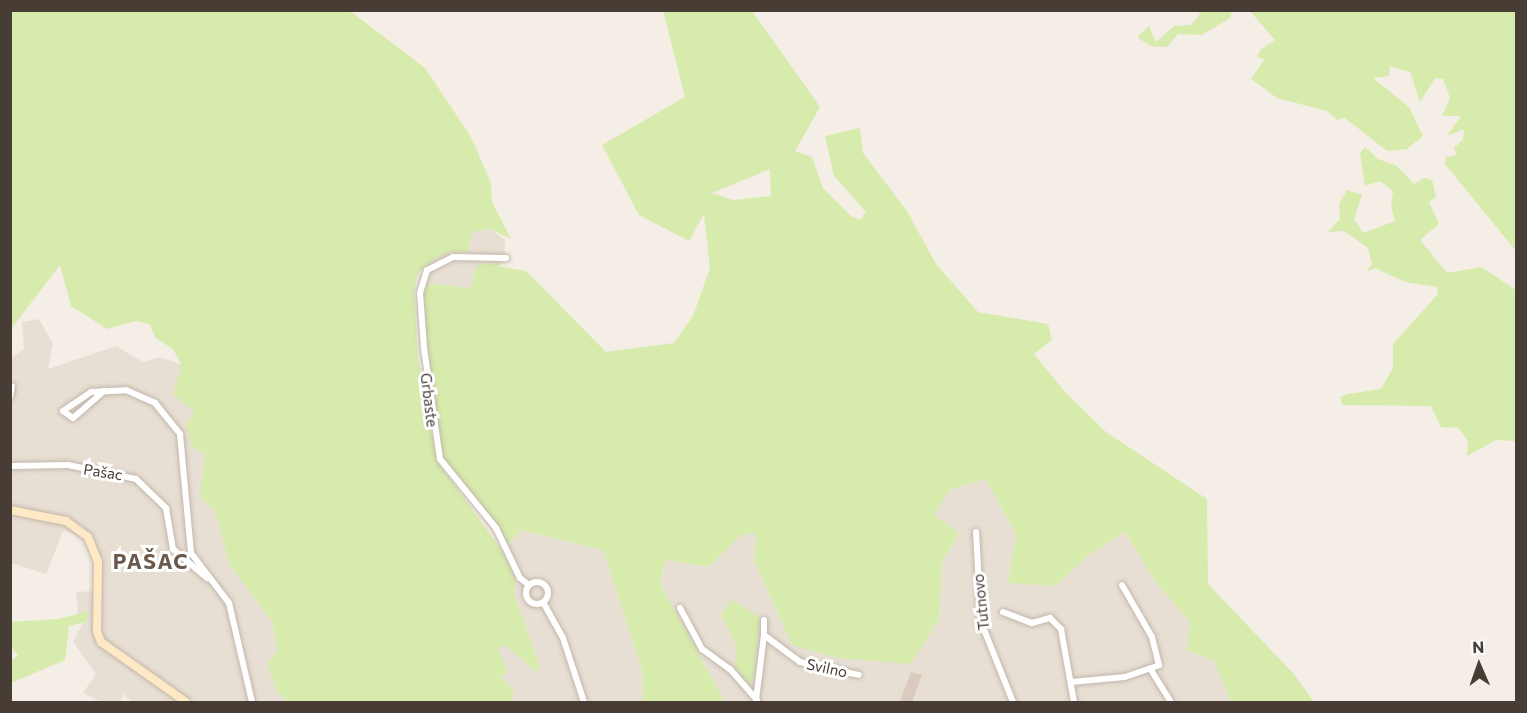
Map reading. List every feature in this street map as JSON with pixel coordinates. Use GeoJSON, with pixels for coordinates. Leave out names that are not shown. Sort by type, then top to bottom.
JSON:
{"type":"FeatureCollection","features":[{"type":"Feature","properties":{"kind":"main road"},"geometry":{"type":"LineString","coordinates":[[10,510],[66,521],[88,537],[98,562],[97,631],[101,642],[186,702]]}},
{"type":"Feature","properties":{"kind":"street","name":"Grbaste"},"geometry":{"type":"LineString","coordinates":[[506,258],[453,257],[427,270],[420,293],[423,348],[440,459],[496,528],[520,578],[529,585],[530,601],[543,602]]}},
{"type":"Feature","properties":{"kind":"street"},"geometry":{"type":"LineString","coordinates":[[10,397],[12,386]]}},
{"type":"Feature","properties":{"kind":"street","name":"Pašac"},"geometry":{"type":"LineString","coordinates":[[105,391],[73,418],[63,411],[87,393],[119,389],[147,397],[174,424],[182,446],[186,533],[191,553],[229,603],[252,702]]}},
{"type":"Feature","properties":{"kind":"street","name":"Pašac"},"geometry":{"type":"LineString","coordinates":[[10,466],[68,465],[136,479],[166,508],[173,549],[210,580]]}},
{"type":"Feature","properties":{"kind":"street","name":"Tutnovo"},"geometry":{"type":"LineString","coordinates":[[976,532],[981,622],[1013,702]]}},
{"type":"Feature","properties":{"kind":"street","name":"Grbaste"},"geometry":{"type":"LineString","coordinates":[[529,585],[539,582],[546,585],[548,592],[543,602]]}},
{"type":"Feature","properties":{"kind":"street"},"geometry":{"type":"LineString","coordinates":[[1071,682],[1151,670],[1159,665],[1156,647],[1122,585]]}},
{"type":"Feature","properties":{"kind":"street","name":"Grbaste"},"geometry":{"type":"LineString","coordinates":[[543,602],[563,638],[584,702]]}},
{"type":"Feature","properties":{"kind":"street"},"geometry":{"type":"LineString","coordinates":[[680,608],[702,649],[730,669],[758,701]]}},
{"type":"Feature","properties":{"kind":"street","name":"Tutnovo"},"geometry":{"type":"LineString","coordinates":[[1003,612],[1023,622],[1055,621],[1064,637],[1074,702]]}},
{"type":"Feature","properties":{"kind":"street"},"geometry":{"type":"LineString","coordinates":[[758,701],[764,620]]}},
{"type":"Feature","properties":{"kind":"street","name":"Svilno"},"geometry":{"type":"LineString","coordinates":[[764,635],[800,662],[859,675]]}},
{"type":"Feature","properties":{"kind":"street"},"geometry":{"type":"LineString","coordinates":[[1151,670],[1170,702]]}},
{"type":"Feature","properties":{"kind":"shaded area"},"geometry":{"type":"Polygon","coordinates":[[[490,229],[505,240],[504,262],[477,265],[470,288],[425,283],[427,264],[449,252],[468,252],[472,232],[490,229]]]}},
{"type":"Feature","properties":{"kind":"shaded area"},"geometry":{"type":"Polygon","coordinates":[[[39,319],[53,344],[48,369],[116,346],[143,362],[160,357],[182,365],[205,453],[201,496],[215,511],[230,566],[272,621],[278,651],[276,690],[287,702],[132,702],[123,694],[120,702],[101,702],[83,693],[96,674],[73,642],[89,611],[78,614],[76,592],[97,591],[93,557],[84,540],[64,529],[46,574],[11,563],[10,358],[24,349],[22,322],[39,319]]]}},
{"type":"Feature","properties":{"kind":"shaded area"},"geometry":{"type":"Polygon","coordinates":[[[986,479],[1016,535],[1008,583],[1056,585],[1088,555],[1125,532],[1155,581],[1190,622],[1187,650],[1214,661],[1231,702],[725,702],[660,584],[666,560],[708,567],[741,535],[756,532],[754,562],[792,645],[939,620],[942,563],[959,533],[934,515],[949,490],[986,479]]]}},
{"type":"Feature","properties":{"kind":"shaded area"},"geometry":{"type":"Polygon","coordinates":[[[521,530],[603,550],[642,670],[643,702],[511,702],[514,691],[500,677],[496,648],[505,644],[535,670],[540,667],[514,593],[516,581],[503,552],[521,530]]]}},
{"type":"Feature","properties":{"kind":"green space"},"geometry":{"type":"Polygon","coordinates":[[[11,10],[350,11],[425,68],[471,137],[491,183],[492,202],[511,239],[490,229],[472,232],[468,252],[449,252],[427,264],[417,275],[414,293],[418,359],[437,461],[503,552],[516,581],[514,593],[540,667],[535,671],[505,645],[497,648],[508,672],[500,677],[514,691],[511,702],[287,702],[276,690],[267,663],[278,651],[272,621],[230,566],[215,511],[200,497],[205,453],[192,447],[186,425],[195,412],[173,394],[182,366],[173,349],[156,338],[149,324],[136,321],[107,329],[71,306],[60,265],[11,329],[11,10]]]}},
{"type":"Feature","properties":{"kind":"green space"},"geometry":{"type":"Polygon","coordinates":[[[663,11],[752,11],[820,107],[795,151],[812,157],[823,188],[851,216],[860,220],[866,212],[834,176],[825,136],[860,128],[863,153],[907,211],[936,264],[978,312],[1048,324],[1052,340],[1034,354],[1065,392],[1106,432],[1207,499],[1208,584],[1293,673],[1314,702],[1231,702],[1214,661],[1187,650],[1190,622],[1155,581],[1125,532],[1088,555],[1056,586],[1008,583],[1016,535],[986,479],[949,490],[934,515],[959,533],[942,563],[939,620],[910,664],[838,658],[792,645],[754,561],[756,533],[741,535],[708,567],[666,560],[660,584],[725,702],[643,702],[642,670],[603,550],[521,530],[508,545],[443,457],[429,376],[423,291],[425,283],[470,288],[477,265],[504,262],[497,266],[526,271],[606,352],[674,343],[693,316],[710,268],[704,214],[689,241],[639,215],[602,145],[685,97],[663,11]],[[770,169],[712,193],[733,200],[771,196],[770,169]]]}},
{"type":"Feature","properties":{"kind":"green space"},"geometry":{"type":"Polygon","coordinates":[[[1189,11],[1232,11],[1230,18],[1202,35],[1178,34],[1167,47],[1150,46],[1137,37],[1149,26],[1156,42],[1174,26],[1191,25],[1201,13],[1189,11]]]}},
{"type":"Feature","properties":{"kind":"green space"},"geometry":{"type":"Polygon","coordinates":[[[1250,11],[1516,11],[1516,251],[1445,164],[1446,157],[1457,155],[1454,148],[1463,140],[1464,129],[1447,136],[1461,116],[1442,116],[1450,98],[1443,79],[1435,78],[1420,102],[1410,72],[1390,66],[1389,76],[1373,78],[1409,107],[1423,136],[1407,149],[1387,151],[1345,118],[1337,120],[1327,111],[1277,98],[1251,79],[1264,60],[1257,56],[1261,49],[1275,40],[1250,11]]]}},
{"type":"Feature","properties":{"kind":"green space"},"geometry":{"type":"Polygon","coordinates":[[[1365,147],[1378,159],[1397,166],[1414,184],[1424,178],[1432,180],[1436,197],[1429,202],[1439,224],[1420,240],[1447,273],[1481,267],[1516,290],[1516,441],[1496,440],[1467,456],[1468,441],[1458,428],[1441,427],[1431,406],[1342,405],[1340,397],[1381,389],[1393,368],[1393,344],[1438,294],[1437,287],[1405,282],[1375,268],[1367,271],[1372,264],[1368,248],[1344,231],[1328,232],[1340,219],[1339,204],[1347,190],[1362,195],[1354,219],[1363,233],[1395,221],[1391,207],[1393,191],[1380,181],[1365,186],[1360,153],[1365,147]]]}},
{"type":"Feature","properties":{"kind":"green space"},"geometry":{"type":"Polygon","coordinates":[[[731,600],[760,617],[754,676],[748,686],[735,665],[736,645],[721,615],[731,600]]]}},
{"type":"Feature","properties":{"kind":"green space"},"geometry":{"type":"Polygon","coordinates":[[[89,611],[86,622],[69,626],[65,660],[11,683],[11,660],[18,656],[11,646],[11,622],[59,619],[89,611]]]}},
{"type":"Feature","properties":{"kind":"building"},"geometry":{"type":"Polygon","coordinates":[[[911,672],[922,675],[912,702],[900,701],[911,672]]]}},
{"type":"Feature","properties":{"kind":"district","name":"PAŠAC"},"geometry":{"type":"Point","coordinates":[151,561]}}]}
